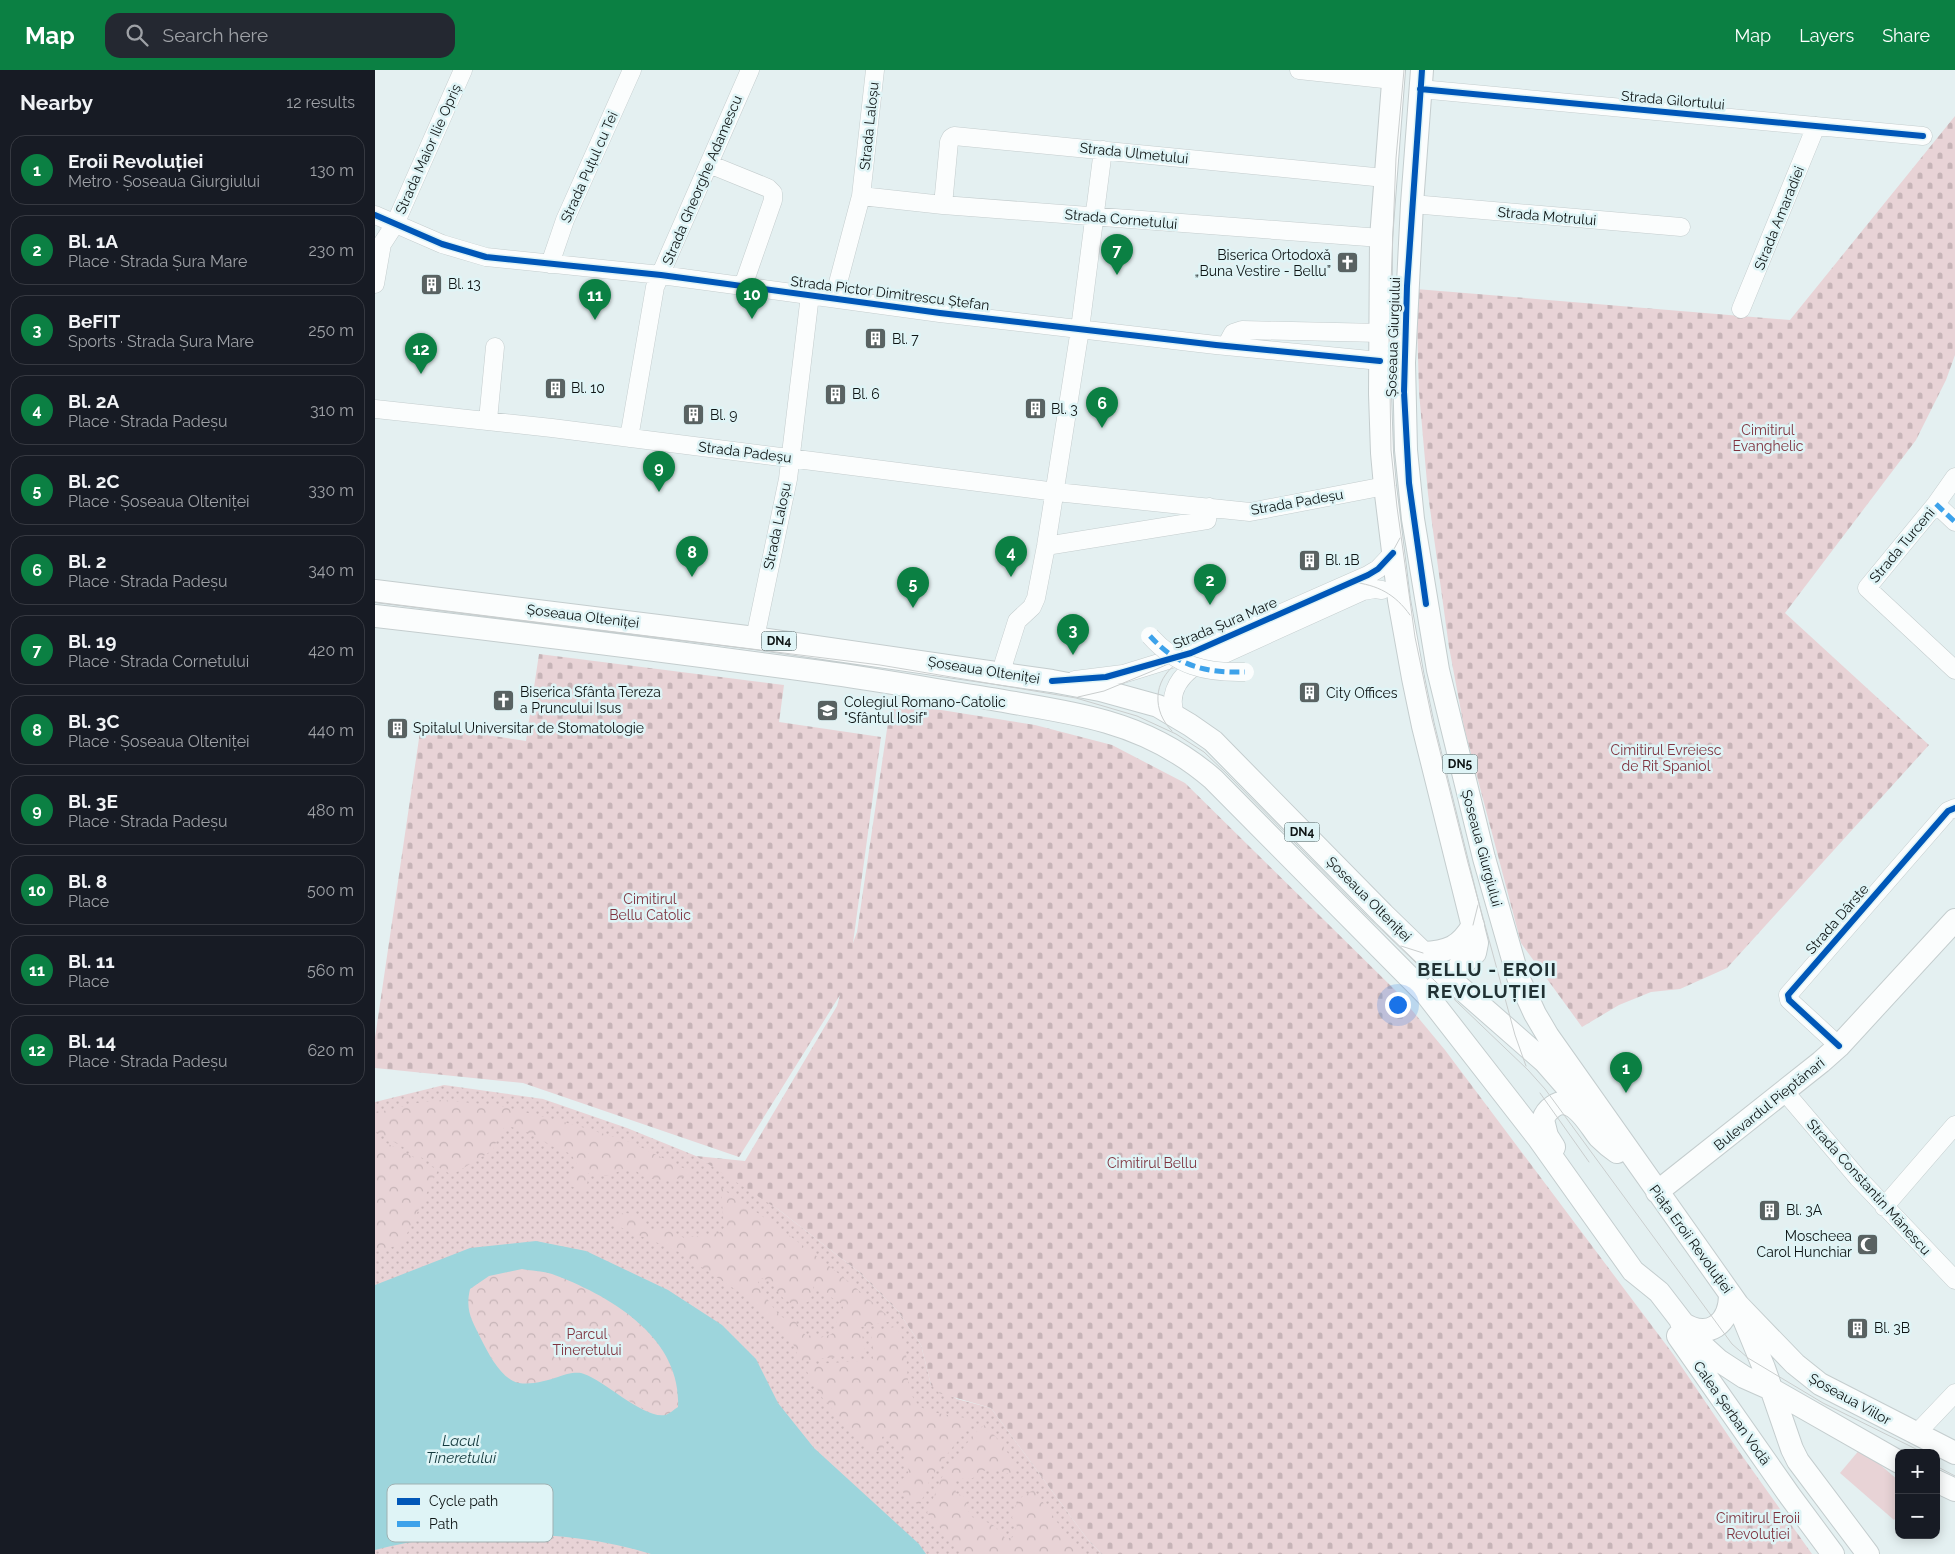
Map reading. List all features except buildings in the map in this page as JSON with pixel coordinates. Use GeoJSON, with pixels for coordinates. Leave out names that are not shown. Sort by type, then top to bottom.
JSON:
{"type":"FeatureCollection","features":[{"type":"Feature","properties":{"kind":"main road","name":"Șoseaua Giurgiului"},"geometry":{"type":"LineString","coordinates":[[1394,75],[1381,238],[1380,361],[1382,453],[1393,553],[1391,595],[1477,943],[1475,953],[1427,995]]}},
{"type":"Feature","properties":{"kind":"main road","name":"Șoseaua Giurgiului"},"geometry":{"type":"LineString","coordinates":[[1421,80],[1404,336],[1406,450],[1413,519],[1426,604],[1449,720],[1502,923],[1524,993],[1548,1036],[1643,1173]]}},
{"type":"Feature","properties":{"kind":"main road","name":"Șoseaua Olteniței"},"geometry":{"type":"LineString","coordinates":[[375,591],[755,638],[1005,673],[1131,697],[1157,706],[1202,732],[1231,757],[1335,866],[1448,977],[1545,1062],[1615,1145],[1643,1173]]}},
{"type":"Feature","properties":{"kind":"main road","name":"Șoseaua Olteniței"},"geometry":{"type":"LineString","coordinates":[[375,616],[759,663],[882,681],[1038,708],[1115,725],[1169,749],[1205,773],[1278,843],[1427,995],[1574,1186]]}},
{"type":"Feature","properties":{"kind":"main road","name":"Bulevardul Pieptănari"},"geometry":{"type":"LineString","coordinates":[[1657,1192],[1785,1092],[1839,1046],[1955,920]]}},
{"type":"Feature","properties":{"kind":"main road"},"geometry":{"type":"LineString","coordinates":[[1423,952],[1447,950],[1458,944],[1473,925]]}},
{"type":"Feature","properties":{"kind":"main road"},"geometry":{"type":"LineString","coordinates":[[1643,1173],[1601,1139],[1577,1109],[1569,1104],[1560,1104],[1549,1108],[1545,1114],[1543,1128],[1572,1173],[1574,1186],[1633,1271],[1659,1292],[1696,1340],[1718,1360],[1744,1377],[1771,1389],[1895,1460]]}},
{"type":"Feature","properties":{"kind":"main road","name":"Piața Eroii Revoluției"},"geometry":{"type":"LineString","coordinates":[[1643,1173],[1734,1300]]}},
{"type":"Feature","properties":{"kind":"main road","name":"Calea Șerban Vodă"},"geometry":{"type":"LineString","coordinates":[[1633,1271],[1790,1496],[1833,1554]]}},
{"type":"Feature","properties":{"kind":"main road"},"geometry":{"type":"LineString","coordinates":[[1681,1322],[1700,1331],[1712,1328],[1726,1314],[1730,1302],[1734,1300]]}},
{"type":"Feature","properties":{"kind":"main road","name":"Calea Șerban Vodă"},"geometry":{"type":"LineString","coordinates":[[1734,1300],[1771,1389],[1786,1434],[1798,1461],[1869,1554]]}},
{"type":"Feature","properties":{"kind":"main road","name":"Șoseaua Viilor"},"geometry":{"type":"LineString","coordinates":[[1734,1300],[1810,1378],[1955,1453]]}},
{"type":"Feature","properties":{"kind":"main road"},"geometry":{"type":"LineString","coordinates":[[1940,1482],[1955,1490]]}},
{"type":"Feature","properties":{"kind":"street","name":"Strada Maior Ilie Opriș"},"geometry":{"type":"LineString","coordinates":[[375,284],[382,244],[395,224],[463,70]]}},
{"type":"Feature","properties":{"kind":"street","name":"Strada Puțul cu Tei"},"geometry":{"type":"LineString","coordinates":[[549,264],[565,220],[632,70]]}},
{"type":"Feature","properties":{"kind":"street","name":"Strada Gheorghe Adamescu"},"geometry":{"type":"LineString","coordinates":[[629,438],[653,294],[749,70]]}},
{"type":"Feature","properties":{"kind":"street","name":"Strada Laloșu"},"geometry":{"type":"LineString","coordinates":[[834,298],[861,196],[875,70]]}},
{"type":"Feature","properties":{"kind":"street"},"geometry":{"type":"LineString","coordinates":[[1299,70],[1394,75]]}},
{"type":"Feature","properties":{"kind":"street","name":"Strada Gilortului"},"geometry":{"type":"LineString","coordinates":[[1421,80],[1816,126],[1923,136]]}},
{"type":"Feature","properties":{"kind":"street","name":"Strada Amaradiei"},"geometry":{"type":"LineString","coordinates":[[1741,309],[1816,126]]}},
{"type":"Feature","properties":{"kind":"street","name":"Strada Ulmetului"},"geometry":{"type":"LineString","coordinates":[[943,205],[949,142],[954,136],[1385,178]]}},
{"type":"Feature","properties":{"kind":"street"},"geometry":{"type":"LineString","coordinates":[[1005,673],[1004,662],[1017,622],[1032,607],[1036,598],[1047,546],[1080,328],[1103,150]]}},
{"type":"Feature","properties":{"kind":"street"},"geometry":{"type":"LineString","coordinates":[[709,164],[768,188],[773,193],[773,200],[743,286]]}},
{"type":"Feature","properties":{"kind":"street","name":"Strada Cornetului"},"geometry":{"type":"LineString","coordinates":[[861,196],[943,205],[1381,238]]}},
{"type":"Feature","properties":{"kind":"street","name":"Strada Motrului"},"geometry":{"type":"LineString","coordinates":[[1412,204],[1681,227]]}},
{"type":"Feature","properties":{"kind":"street","name":"Strada Pictor Dimitrescu Ștefan"},"geometry":{"type":"LineString","coordinates":[[375,215],[466,252],[486,257],[661,275],[940,313],[1227,346],[1380,361]]}},
{"type":"Feature","properties":{"kind":"street","name":"Strada Laloșu"},"geometry":{"type":"LineString","coordinates":[[755,638],[763,590],[784,500],[791,458],[810,295]]}},
{"type":"Feature","properties":{"kind":"street"},"geometry":{"type":"LineString","coordinates":[[1227,346],[1233,333],[1242,330],[1381,333]]}},
{"type":"Feature","properties":{"kind":"street"},"geometry":{"type":"LineString","coordinates":[[488,420],[495,347]]}},
{"type":"Feature","properties":{"kind":"street","name":"Strada Padeșu"},"geometry":{"type":"LineString","coordinates":[[375,409],[488,420],[1056,492],[1250,512],[1385,486]]}},
{"type":"Feature","properties":{"kind":"street","name":"Strada Turceni"},"geometry":{"type":"LineString","coordinates":[[1955,477],[1936,504],[1867,588],[1955,670]]}},
{"type":"Feature","properties":{"kind":"street"},"geometry":{"type":"LineString","coordinates":[[1936,504],[1955,522]]}},
{"type":"Feature","properties":{"kind":"street"},"geometry":{"type":"LineString","coordinates":[[1047,546],[1207,520],[1209,508]]}},
{"type":"Feature","properties":{"kind":"street","name":"Strada Șura Mare"},"geometry":{"type":"LineString","coordinates":[[1052,681],[1106,677],[1191,653],[1352,582],[1378,569],[1393,553]]}},
{"type":"Feature","properties":{"kind":"street"},"geometry":{"type":"LineString","coordinates":[[1352,582],[1363,583],[1391,595]]}},
{"type":"Feature","properties":{"kind":"street","name":"Strada Șura Mare"},"geometry":{"type":"LineString","coordinates":[[1176,717],[1173,705],[1175,690],[1184,675],[1191,669],[1363,591],[1375,589],[1391,595]]}},
{"type":"Feature","properties":{"kind":"street"},"geometry":{"type":"LineString","coordinates":[[1149,636],[1169,654],[1186,664],[1220,672],[1245,672]]}},
{"type":"Feature","properties":{"kind":"street","name":"Strada Dârste"},"geometry":{"type":"LineString","coordinates":[[1839,1046],[1789,1000],[1788,995],[1948,811],[1955,808]]}},
{"type":"Feature","properties":{"kind":"street","name":"Strada Constantin Mănescu"},"geometry":{"type":"LineString","coordinates":[[1785,1092],[1884,1207],[1955,1280]]}},
{"type":"Feature","properties":{"kind":"street"},"geometry":{"type":"LineString","coordinates":[[1884,1207],[1955,1126]]}},
{"type":"Feature","properties":{"kind":"street"},"geometry":{"type":"LineString","coordinates":[[1916,1434],[1955,1393]]}},
{"type":"Feature","properties":{"kind":"green space"},"geometry":{"type":"Polygon","coordinates":[[[1955,116],[1955,355],[1946,380],[1916,440],[1785,613],[1929,745],[1727,968],[1680,989],[1651,992],[1619,1005],[1582,1027],[1521,943],[1464,727],[1449,647],[1428,494],[1419,392],[1416,289],[1790,320],[1955,116]]]}},
{"type":"Feature","properties":{"kind":"green space","name":"Cimitirul Bellu"},"geometry":{"type":"Polygon","coordinates":[[[539,654],[784,685],[779,722],[881,737],[853,943],[857,932],[891,702],[1035,725],[1112,745],[1185,783],[1396,991],[1445,1050],[1673,1354],[1812,1554],[1102,1554],[1088,1540],[991,1408],[939,1393],[931,1385],[921,1345],[898,1311],[859,1272],[779,1210],[696,1156],[745,1161],[837,1006],[840,995],[739,1157],[523,1083],[375,1068],[375,1038],[421,725],[526,741],[539,654]]]}},
{"type":"Feature","properties":{"kind":"green space","name":"Parcul Tineretului"},"geometry":{"type":"Polygon","coordinates":[[[444,1085],[543,1099],[627,1128],[696,1156],[742,1184],[859,1272],[898,1311],[921,1345],[931,1385],[957,1399],[991,1408],[1088,1540],[1102,1554],[375,1554],[375,1102],[444,1085]]]}},
{"type":"Feature","properties":{"kind":"green space"},"geometry":{"type":"Polygon","coordinates":[[[442,1100],[501,1106],[575,1125],[630,1142],[693,1173],[672,1181],[646,1178],[636,1171],[625,1168],[607,1175],[588,1173],[587,1187],[583,1191],[571,1186],[567,1176],[574,1172],[578,1166],[571,1154],[549,1145],[535,1135],[506,1125],[499,1134],[493,1150],[452,1175],[375,1131],[375,1113],[417,1103],[442,1100]]]}},
{"type":"Feature","properties":{"kind":"green space"},"geometry":{"type":"Polygon","coordinates":[[[375,1137],[438,1170],[402,1244],[375,1252],[375,1137]]]}},
{"type":"Feature","properties":{"kind":"green space"},"geometry":{"type":"Polygon","coordinates":[[[721,1188],[810,1251],[893,1321],[861,1327],[865,1354],[800,1361],[792,1341],[754,1302],[679,1252],[615,1225],[615,1219],[619,1214],[625,1213],[640,1215],[648,1231],[666,1228],[684,1238],[719,1233],[724,1228],[721,1188]],[[760,1278],[758,1282],[779,1315],[794,1320],[806,1336],[815,1335],[820,1338],[833,1332],[843,1308],[842,1304],[818,1289],[814,1283],[812,1296],[808,1302],[791,1303],[781,1296],[772,1281],[760,1278]]]}},
{"type":"Feature","properties":{"kind":"green space"},"geometry":{"type":"Polygon","coordinates":[[[522,1269],[549,1273],[574,1283],[597,1294],[638,1322],[655,1340],[668,1360],[676,1382],[678,1407],[667,1415],[656,1415],[629,1401],[563,1375],[539,1383],[514,1382],[503,1373],[486,1350],[469,1313],[467,1302],[470,1289],[489,1276],[522,1269]]]}},
{"type":"Feature","properties":{"kind":"green space"},"geometry":{"type":"Polygon","coordinates":[[[895,1327],[905,1347],[908,1381],[916,1401],[924,1409],[974,1420],[939,1465],[929,1482],[920,1505],[906,1496],[898,1482],[909,1471],[905,1461],[906,1455],[885,1435],[882,1437],[884,1448],[879,1452],[870,1450],[823,1399],[803,1365],[873,1360],[871,1331],[895,1327]]]}},
{"type":"Feature","properties":{"kind":"green space"},"geometry":{"type":"Polygon","coordinates":[[[984,1425],[997,1438],[1018,1467],[1014,1476],[989,1469],[973,1478],[949,1480],[949,1485],[955,1486],[956,1493],[964,1497],[968,1502],[965,1506],[972,1517],[991,1524],[1006,1539],[1013,1537],[1017,1526],[1012,1518],[1017,1504],[1024,1495],[1034,1490],[1073,1544],[1083,1554],[963,1554],[927,1513],[942,1477],[973,1435],[984,1425]]]}},
{"type":"Feature","properties":{"kind":"green space"},"geometry":{"type":"Polygon","coordinates":[[[1861,1448],[1895,1478],[1894,1520],[1840,1473],[1861,1448]]]}},
{"type":"Feature","properties":{"kind":"water","name":"Lacul Tineretului"},"geometry":{"type":"Polygon","coordinates":[[[536,1241],[586,1251],[668,1290],[722,1325],[756,1359],[778,1403],[814,1448],[919,1544],[926,1554],[651,1554],[619,1545],[553,1536],[553,1484],[387,1484],[387,1542],[414,1542],[375,1550],[375,1285],[470,1248],[536,1241]],[[522,1269],[489,1276],[470,1289],[468,1303],[472,1321],[491,1357],[503,1373],[518,1383],[529,1383],[542,1382],[571,1373],[581,1373],[593,1378],[636,1406],[656,1415],[669,1414],[678,1407],[676,1382],[668,1360],[655,1340],[638,1322],[596,1294],[549,1273],[522,1269]]]}},
{"type":"Feature","properties":{"kind":"tram line"},"geometry":{"type":"LineString","coordinates":[[1404,70],[1396,158],[1389,332],[1391,450],[1397,507],[1415,637],[1432,719],[1468,863],[1515,1035],[1526,1066]]}},
{"type":"Feature","properties":{"kind":"tram line"},"geometry":{"type":"LineString","coordinates":[[1078,697],[1104,691],[1150,672],[1368,575],[1388,560],[1400,538]]}},
{"type":"Feature","properties":{"kind":"tram line"},"geometry":{"type":"LineString","coordinates":[[1352,582],[1378,588],[1398,601],[1410,615]]}},
{"type":"Feature","properties":{"kind":"tram line"},"geometry":{"type":"LineString","coordinates":[[375,602],[880,665],[1076,698],[1137,716],[1176,734],[1204,752],[1365,914],[1528,1070],[1545,1089],[1732,1344],[1748,1358],[1823,1403],[1916,1449]]}},
{"type":"Feature","properties":{"kind":"tram line"},"geometry":{"type":"LineString","coordinates":[[1172,731],[1165,723],[1161,714],[1158,696],[1159,687],[1163,679],[1176,664]]}},
{"type":"Feature","properties":{"kind":"tram line"},"geometry":{"type":"LineString","coordinates":[[1473,925],[1478,905]]}},
{"type":"Feature","properties":{"kind":"tram line"},"geometry":{"type":"LineString","coordinates":[[1401,946],[1423,953]]}},
{"type":"Feature","properties":{"kind":"tram line"},"geometry":{"type":"LineString","coordinates":[[1540,1093],[1589,1162]]}},
{"type":"Feature","properties":{"kind":"tram line"},"geometry":{"type":"LineString","coordinates":[[1940,1468],[1955,1476]]}},
{"type":"Feature","properties":{"kind":"marked path"},"geometry":{"type":"LineString","coordinates":[[1936,504],[1955,522]]}},
{"type":"Feature","properties":{"kind":"marked path"},"geometry":{"type":"LineString","coordinates":[[1150,636],[1160,646],[1181,661],[1193,666],[1217,671],[1245,672]]}},
{"type":"Feature","properties":{"kind":"cycle path"},"geometry":{"type":"LineString","coordinates":[[1422,70],[1407,286],[1404,392],[1409,483],[1426,604]]}},
{"type":"Feature","properties":{"kind":"cycle path"},"geometry":{"type":"LineString","coordinates":[[1420,89],[1923,136]]}},
{"type":"Feature","properties":{"kind":"cycle path"},"geometry":{"type":"LineString","coordinates":[[375,215],[442,244],[486,257],[661,275],[940,313],[1216,345],[1380,361]]}},
{"type":"Feature","properties":{"kind":"cycle path"},"geometry":{"type":"LineString","coordinates":[[1052,681],[1106,677],[1191,653],[1368,575],[1378,569],[1393,553]]}},
{"type":"Feature","properties":{"kind":"cycle path"},"geometry":{"type":"LineString","coordinates":[[1839,1046],[1789,1000],[1788,995],[1948,811],[1955,808]]}},
{"type":"Feature","properties":{"kind":"place","name":"Biserica Ortodoxă „Buna Vestire - Bellu”"},"geometry":{"type":"Point","coordinates":[1347,263]}},
{"type":"Feature","properties":{"kind":"place","name":"Bl. 19"},"geometry":{"type":"Point","coordinates":[1117,275]}},
{"type":"Feature","properties":{"kind":"place","name":"Bl. 13"},"geometry":{"type":"Point","coordinates":[432,284]}},
{"type":"Feature","properties":{"kind":"place","name":"Bl. 8"},"geometry":{"type":"Point","coordinates":[752,319]}},
{"type":"Feature","properties":{"kind":"place","name":"Bl. 11"},"geometry":{"type":"Point","coordinates":[595,320]}},
{"type":"Feature","properties":{"kind":"place","name":"Bl. 7"},"geometry":{"type":"Point","coordinates":[876,339]}},
{"type":"Feature","properties":{"kind":"place","name":"Bl. 14"},"geometry":{"type":"Point","coordinates":[421,374]}},
{"type":"Feature","properties":{"kind":"place","name":"Bl. 10"},"geometry":{"type":"Point","coordinates":[555,388]}},
{"type":"Feature","properties":{"kind":"place","name":"Bl. 6"},"geometry":{"type":"Point","coordinates":[836,394]}},
{"type":"Feature","properties":{"kind":"place","name":"Bl. 3"},"geometry":{"type":"Point","coordinates":[1035,409]}},
{"type":"Feature","properties":{"kind":"place","name":"Bl. 9"},"geometry":{"type":"Point","coordinates":[694,415]}},
{"type":"Feature","properties":{"kind":"place","name":"Bl. 2"},"geometry":{"type":"Point","coordinates":[1102,428]}},
{"type":"Feature","properties":{"kind":"place","name":"Bl. 3E"},"geometry":{"type":"Point","coordinates":[659,492]}},
{"type":"Feature","properties":{"kind":"place","name":"Bl. 1B"},"geometry":{"type":"Point","coordinates":[1309,560]}},
{"type":"Feature","properties":{"kind":"place","name":"Bl. 3C"},"geometry":{"type":"Point","coordinates":[692,577]}},
{"type":"Feature","properties":{"kind":"place","name":"Bl. 2A"},"geometry":{"type":"Point","coordinates":[1011,577]}},
{"type":"Feature","properties":{"kind":"place","name":"Bl. 1A"},"geometry":{"type":"Point","coordinates":[1210,605]}},
{"type":"Feature","properties":{"kind":"place","name":"Bl. 2C"},"geometry":{"type":"Point","coordinates":[913,608]}},
{"type":"Feature","properties":{"kind":"place","name":"BeFIT"},"geometry":{"type":"Point","coordinates":[1073,655]}},
{"type":"Feature","properties":{"kind":"place","name":"City Offices"},"geometry":{"type":"Point","coordinates":[1310,693]}},
{"type":"Feature","properties":{"kind":"place","name":"Biserica Sfânta Tereza a Pruncului Isus"},"geometry":{"type":"Point","coordinates":[504,700]}},
{"type":"Feature","properties":{"kind":"place","name":"Colegiul Romano-Catolic \"Sfântul Iosif\""},"geometry":{"type":"Point","coordinates":[828,710]}},
{"type":"Feature","properties":{"kind":"place","name":"Spitalul Universitar de Stomatologie"},"geometry":{"type":"Point","coordinates":[397,728]}},
{"type":"Feature","properties":{"kind":"place","name":"Eroii Revoluției"},"geometry":{"type":"Point","coordinates":[1626,1093]}},
{"type":"Feature","properties":{"kind":"place","name":"Bl. 3A"},"geometry":{"type":"Point","coordinates":[1770,1210]}},
{"type":"Feature","properties":{"kind":"place","name":"Moscheea Carol Hunchiar"},"geometry":{"type":"Point","coordinates":[1868,1244]}},
{"type":"Feature","properties":{"kind":"place","name":"Bl. 3B"},"geometry":{"type":"Point","coordinates":[1858,1328]}},
{"type":"Feature","properties":{"kind":"district","name":"BELLU - EROII REVOLUȚIEI"},"geometry":{"type":"Point","coordinates":[1487,980]}},
{"type":"Feature","properties":{"kind":"park label","name":"Cimitirul Evanghelic"},"geometry":{"type":"Point","coordinates":[1768,438]}},
{"type":"Feature","properties":{"kind":"park label","name":"Cimitirul Evreiesc de Rit Spaniol"},"geometry":{"type":"Point","coordinates":[1666,758]}},
{"type":"Feature","properties":{"kind":"park label","name":"Cimitirul Bellu Catolic"},"geometry":{"type":"Point","coordinates":[650,908]}},
{"type":"Feature","properties":{"kind":"park label","name":"Cimitirul Eroii Revoluției"},"geometry":{"type":"Point","coordinates":[1758,1526]}}]}
